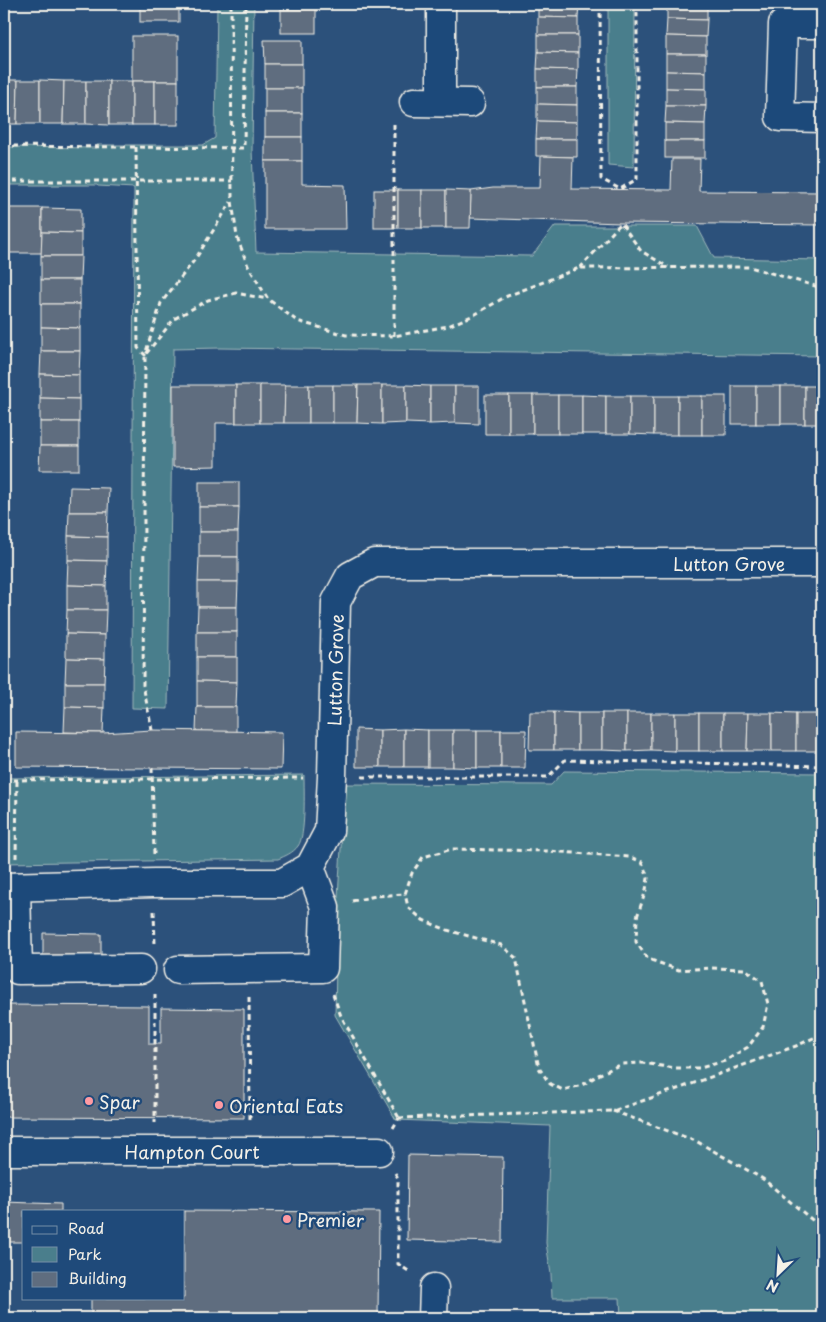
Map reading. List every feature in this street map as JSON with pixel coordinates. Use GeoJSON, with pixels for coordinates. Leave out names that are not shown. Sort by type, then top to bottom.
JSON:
{"type":"FeatureCollection","features":[{"type":"Feature","properties":{"kind":"street"},"geometry":{"type":"LineString","coordinates":[[441,4],[441,102]]}},
{"type":"Feature","properties":{"kind":"street"},"geometry":{"type":"LineString","coordinates":[[822,24],[783,14],[780,117],[822,118]]}},
{"type":"Feature","properties":{"kind":"street"},"geometry":{"type":"LineString","coordinates":[[414,102],[470,102]]}},
{"type":"Feature","properties":{"kind":"street","name":"Lutton Grove"},"geometry":{"type":"LineString","coordinates":[[310,867],[329,831],[336,602],[350,576],[374,563],[822,563]]}},
{"type":"Feature","properties":{"kind":"street"},"geometry":{"type":"LineString","coordinates":[[141,969],[18,970],[10,887],[154,883],[282,884],[310,867],[325,907],[323,968],[178,970]]}},
{"type":"Feature","properties":{"kind":"street","name":"Hampton Court"},"geometry":{"type":"LineString","coordinates":[[4,1151],[379,1150]]}},
{"type":"Feature","properties":{"kind":"street"},"geometry":{"type":"LineString","coordinates":[[433,1318],[434,1288]]}},
{"type":"Feature","properties":{"kind":"path"},"geometry":{"type":"LineString","coordinates":[[231,4],[232,201],[237,237],[248,266],[268,299],[297,321],[346,335],[394,336],[448,326],[474,315],[504,297],[580,268],[750,267],[822,288]]}},
{"type":"Feature","properties":{"kind":"path"},"geometry":{"type":"LineString","coordinates":[[4,146],[244,148],[246,4]]}},
{"type":"Feature","properties":{"kind":"path"},"geometry":{"type":"LineString","coordinates":[[600,4],[601,179],[620,189],[637,179],[637,4]]}},
{"type":"Feature","properties":{"kind":"path"},"geometry":{"type":"LineString","coordinates":[[394,336],[394,114],[414,102]]}},
{"type":"Feature","properties":{"kind":"path"},"geometry":{"type":"LineString","coordinates":[[136,147],[138,348],[145,354]]}},
{"type":"Feature","properties":{"kind":"path"},"geometry":{"type":"LineString","coordinates":[[4,181],[232,181]]}},
{"type":"Feature","properties":{"kind":"path"},"geometry":{"type":"LineString","coordinates":[[152,730],[143,684],[145,354],[161,303],[196,258],[232,201]]}},
{"type":"Feature","properties":{"kind":"path"},"geometry":{"type":"LineString","coordinates":[[580,268],[621,223],[642,251],[668,268]]}},
{"type":"Feature","properties":{"kind":"path"},"geometry":{"type":"LineString","coordinates":[[145,354],[174,319],[208,300],[236,293],[268,299]]}},
{"type":"Feature","properties":{"kind":"path"},"geometry":{"type":"LineString","coordinates":[[4,780],[548,777],[565,760],[822,766]]}},
{"type":"Feature","properties":{"kind":"path"},"geometry":{"type":"LineString","coordinates":[[152,768],[154,883]]}},
{"type":"Feature","properties":{"kind":"path"},"geometry":{"type":"LineString","coordinates":[[10,887],[17,780]]}},
{"type":"Feature","properties":{"kind":"path"},"geometry":{"type":"LineString","coordinates":[[452,849],[548,851],[630,857],[642,862],[648,878],[637,917],[636,942],[648,959],[679,970],[745,969],[762,981],[768,1004],[763,1027],[748,1047],[725,1061],[700,1068],[675,1068],[642,1063],[621,1064],[582,1085],[563,1090],[550,1084],[539,1068],[516,958],[501,945],[447,930],[423,920],[408,906],[405,894],[412,872],[422,857],[452,849]]}},
{"type":"Feature","properties":{"kind":"path"},"geometry":{"type":"LineString","coordinates":[[325,907],[376,896],[405,894]]}},
{"type":"Feature","properties":{"kind":"path"},"geometry":{"type":"LineString","coordinates":[[323,968],[341,1016],[399,1118],[612,1111],[796,1046],[822,1034]]}},
{"type":"Feature","properties":{"kind":"path"},"geometry":{"type":"LineString","coordinates":[[249,969],[250,1151]]}},
{"type":"Feature","properties":{"kind":"path"},"geometry":{"type":"LineString","coordinates":[[154,1118],[155,1044]]}},
{"type":"Feature","properties":{"kind":"path"},"geometry":{"type":"LineString","coordinates":[[612,1111],[696,1141],[762,1180],[816,1224],[822,1232]]}},
{"type":"Feature","properties":{"kind":"path"},"geometry":{"type":"LineString","coordinates":[[379,1150],[398,1178],[398,1264],[434,1288]]}},
{"type":"Feature","properties":{"kind":"green space"},"geometry":{"type":"Polygon","coordinates":[[[217,4],[254,4],[252,150],[256,252],[532,256],[555,226],[697,226],[714,258],[822,260],[822,356],[220,348],[173,349],[168,709],[132,708],[134,188],[97,185],[4,185],[4,147],[97,148],[97,145],[203,145],[215,138],[217,4]]]}},
{"type":"Feature","properties":{"kind":"green space"},"geometry":{"type":"Polygon","coordinates":[[[608,4],[635,4],[634,167],[608,165],[608,4]]]}},
{"type":"Feature","properties":{"kind":"green space"},"geometry":{"type":"Polygon","coordinates":[[[564,771],[822,773],[822,1318],[621,1318],[620,1298],[552,1298],[551,1274],[546,1243],[550,1126],[396,1120],[335,1015],[337,913],[345,784],[551,785],[564,771]]]}},
{"type":"Feature","properties":{"kind":"green space"},"geometry":{"type":"Polygon","coordinates":[[[304,775],[304,812],[301,841],[294,851],[278,859],[4,863],[4,778],[304,775]]]}},
{"type":"Feature","properties":{"kind":"building"},"geometry":{"type":"Polygon","coordinates":[[[140,4],[179,4],[179,22],[140,22],[140,4]]]}},
{"type":"Feature","properties":{"kind":"building"},"geometry":{"type":"Polygon","coordinates":[[[281,4],[316,4],[316,9],[281,9],[281,4]]]}},
{"type":"Feature","properties":{"kind":"building"},"geometry":{"type":"Polygon","coordinates":[[[538,4],[579,4],[578,18],[538,17],[538,4]]]}},
{"type":"Feature","properties":{"kind":"building"},"geometry":{"type":"Polygon","coordinates":[[[667,4],[707,4],[707,20],[667,19],[667,4]]]}},
{"type":"Feature","properties":{"kind":"building"},"geometry":{"type":"Polygon","coordinates":[[[281,9],[316,9],[316,33],[281,33],[281,9]]]}},
{"type":"Feature","properties":{"kind":"building"},"geometry":{"type":"Polygon","coordinates":[[[538,17],[578,18],[578,35],[538,35],[538,17]]]}},
{"type":"Feature","properties":{"kind":"building"},"geometry":{"type":"Polygon","coordinates":[[[667,19],[707,20],[706,37],[666,36],[667,19]]]}},
{"type":"Feature","properties":{"kind":"building"},"geometry":{"type":"Polygon","coordinates":[[[538,35],[578,35],[578,53],[538,52],[538,35]]]}},
{"type":"Feature","properties":{"kind":"building"},"geometry":{"type":"Polygon","coordinates":[[[132,36],[178,36],[178,81],[132,81],[132,36]]]}},
{"type":"Feature","properties":{"kind":"building"},"geometry":{"type":"Polygon","coordinates":[[[666,36],[706,37],[706,54],[666,54],[666,36]]]}},
{"type":"Feature","properties":{"kind":"building"},"geometry":{"type":"Polygon","coordinates":[[[264,40],[302,40],[302,64],[265,64],[264,40]]]}},
{"type":"Feature","properties":{"kind":"building"},"geometry":{"type":"Polygon","coordinates":[[[538,52],[578,53],[578,70],[537,69],[538,52]]]}},
{"type":"Feature","properties":{"kind":"building"},"geometry":{"type":"Polygon","coordinates":[[[666,54],[706,54],[706,72],[666,71],[666,54]]]}},
{"type":"Feature","properties":{"kind":"building"},"geometry":{"type":"Polygon","coordinates":[[[265,64],[302,64],[302,88],[265,88],[265,64]]]}},
{"type":"Feature","properties":{"kind":"building"},"geometry":{"type":"Polygon","coordinates":[[[537,69],[578,70],[577,87],[537,87],[537,69]]]}},
{"type":"Feature","properties":{"kind":"building"},"geometry":{"type":"Polygon","coordinates":[[[666,71],[706,72],[706,89],[666,88],[666,71]]]}},
{"type":"Feature","properties":{"kind":"building"},"geometry":{"type":"Polygon","coordinates":[[[4,80],[18,80],[17,124],[4,124],[4,80]]]}},
{"type":"Feature","properties":{"kind":"building"},"geometry":{"type":"Polygon","coordinates":[[[18,80],[40,80],[40,124],[17,124],[18,80]]]}},
{"type":"Feature","properties":{"kind":"building"},"geometry":{"type":"Polygon","coordinates":[[[40,80],[64,81],[63,124],[40,124],[40,80]]]}},
{"type":"Feature","properties":{"kind":"building"},"geometry":{"type":"Polygon","coordinates":[[[64,81],[86,81],[86,124],[63,124],[64,81]]]}},
{"type":"Feature","properties":{"kind":"building"},"geometry":{"type":"Polygon","coordinates":[[[86,81],[109,81],[109,125],[86,124],[86,81]]]}},
{"type":"Feature","properties":{"kind":"building"},"geometry":{"type":"Polygon","coordinates":[[[109,81],[132,81],[132,125],[109,125],[109,81]]]}},
{"type":"Feature","properties":{"kind":"building"},"geometry":{"type":"Polygon","coordinates":[[[132,81],[155,81],[155,125],[132,125],[132,81]]]}},
{"type":"Feature","properties":{"kind":"building"},"geometry":{"type":"Polygon","coordinates":[[[155,81],[178,81],[178,125],[155,125],[155,81]]]}},
{"type":"Feature","properties":{"kind":"building"},"geometry":{"type":"Polygon","coordinates":[[[537,87],[577,87],[577,105],[537,104],[537,87]]]}},
{"type":"Feature","properties":{"kind":"building"},"geometry":{"type":"Polygon","coordinates":[[[265,88],[302,88],[302,113],[265,113],[265,88]]]}},
{"type":"Feature","properties":{"kind":"building"},"geometry":{"type":"Polygon","coordinates":[[[666,88],[706,89],[706,106],[666,106],[666,88]]]}},
{"type":"Feature","properties":{"kind":"building"},"geometry":{"type":"Polygon","coordinates":[[[537,104],[577,105],[577,122],[537,121],[537,104]]]}},
{"type":"Feature","properties":{"kind":"building"},"geometry":{"type":"Polygon","coordinates":[[[666,106],[706,106],[705,124],[665,123],[666,106]]]}},
{"type":"Feature","properties":{"kind":"building"},"geometry":{"type":"Polygon","coordinates":[[[265,113],[302,113],[302,137],[265,137],[265,113]]]}},
{"type":"Feature","properties":{"kind":"building"},"geometry":{"type":"Polygon","coordinates":[[[537,121],[577,122],[577,139],[536,139],[537,121]]]}},
{"type":"Feature","properties":{"kind":"building"},"geometry":{"type":"Polygon","coordinates":[[[665,123],[705,124],[705,141],[665,141],[665,123]]]}},
{"type":"Feature","properties":{"kind":"building"},"geometry":{"type":"Polygon","coordinates":[[[265,137],[302,137],[302,161],[265,161],[265,137]]]}},
{"type":"Feature","properties":{"kind":"building"},"geometry":{"type":"Polygon","coordinates":[[[536,139],[577,139],[577,157],[536,156],[536,139]]]}},
{"type":"Feature","properties":{"kind":"building"},"geometry":{"type":"Polygon","coordinates":[[[665,141],[705,141],[705,158],[665,158],[665,141]]]}},
{"type":"Feature","properties":{"kind":"building"},"geometry":{"type":"Polygon","coordinates":[[[541,156],[573,157],[572,189],[671,190],[672,159],[700,159],[699,191],[822,192],[822,225],[621,223],[470,218],[471,191],[493,188],[540,188],[541,156]]]}},
{"type":"Feature","properties":{"kind":"building"},"geometry":{"type":"Polygon","coordinates":[[[265,161],[302,161],[302,184],[345,185],[346,229],[265,229],[265,161]]]}},
{"type":"Feature","properties":{"kind":"building"},"geometry":{"type":"Polygon","coordinates":[[[374,190],[398,190],[398,228],[374,228],[374,190]]]}},
{"type":"Feature","properties":{"kind":"building"},"geometry":{"type":"Polygon","coordinates":[[[398,190],[422,190],[422,228],[398,228],[398,190]]]}},
{"type":"Feature","properties":{"kind":"building"},"geometry":{"type":"Polygon","coordinates":[[[422,190],[446,190],[446,228],[422,228],[422,190]]]}},
{"type":"Feature","properties":{"kind":"building"},"geometry":{"type":"Polygon","coordinates":[[[446,190],[471,191],[470,228],[446,228],[446,190]]]}},
{"type":"Feature","properties":{"kind":"building"},"geometry":{"type":"Polygon","coordinates":[[[4,208],[42,208],[42,253],[4,253],[4,208]]]}},
{"type":"Feature","properties":{"kind":"building"},"geometry":{"type":"Polygon","coordinates":[[[42,208],[81,209],[81,233],[42,232],[42,208]]]}},
{"type":"Feature","properties":{"kind":"building"},"geometry":{"type":"Polygon","coordinates":[[[42,232],[81,233],[81,256],[41,256],[42,232]]]}},
{"type":"Feature","properties":{"kind":"building"},"geometry":{"type":"Polygon","coordinates":[[[41,256],[81,256],[80,280],[41,280],[41,256]]]}},
{"type":"Feature","properties":{"kind":"building"},"geometry":{"type":"Polygon","coordinates":[[[41,280],[80,280],[80,304],[41,304],[41,280]]]}},
{"type":"Feature","properties":{"kind":"building"},"geometry":{"type":"Polygon","coordinates":[[[41,304],[80,304],[80,328],[41,327],[41,304]]]}},
{"type":"Feature","properties":{"kind":"building"},"geometry":{"type":"Polygon","coordinates":[[[41,327],[80,328],[80,351],[41,351],[41,327]]]}},
{"type":"Feature","properties":{"kind":"building"},"geometry":{"type":"Polygon","coordinates":[[[41,351],[80,351],[79,375],[40,374],[41,351]]]}},
{"type":"Feature","properties":{"kind":"building"},"geometry":{"type":"Polygon","coordinates":[[[40,374],[79,375],[79,399],[40,398],[40,374]]]}},
{"type":"Feature","properties":{"kind":"building"},"geometry":{"type":"Polygon","coordinates":[[[173,385],[236,385],[236,423],[216,423],[216,466],[173,467],[173,385]]]}},
{"type":"Feature","properties":{"kind":"building"},"geometry":{"type":"Polygon","coordinates":[[[236,385],[260,385],[260,423],[236,423],[236,385]]]}},
{"type":"Feature","properties":{"kind":"building"},"geometry":{"type":"Polygon","coordinates":[[[260,385],[285,385],[284,423],[260,423],[260,385]]]}},
{"type":"Feature","properties":{"kind":"building"},"geometry":{"type":"Polygon","coordinates":[[[285,385],[309,385],[309,423],[284,423],[285,385]]]}},
{"type":"Feature","properties":{"kind":"building"},"geometry":{"type":"Polygon","coordinates":[[[309,385],[333,385],[333,423],[309,423],[309,385]]]}},
{"type":"Feature","properties":{"kind":"building"},"geometry":{"type":"Polygon","coordinates":[[[333,385],[358,385],[357,423],[333,423],[333,385]]]}},
{"type":"Feature","properties":{"kind":"building"},"geometry":{"type":"Polygon","coordinates":[[[358,385],[382,385],[382,424],[357,423],[358,385]]]}},
{"type":"Feature","properties":{"kind":"building"},"geometry":{"type":"Polygon","coordinates":[[[382,385],[406,385],[406,423],[382,424],[382,385]]]}},
{"type":"Feature","properties":{"kind":"building"},"geometry":{"type":"Polygon","coordinates":[[[406,385],[430,386],[430,424],[406,423],[406,385]]]}},
{"type":"Feature","properties":{"kind":"building"},"geometry":{"type":"Polygon","coordinates":[[[430,386],[455,386],[455,423],[430,424],[430,386]]]}},
{"type":"Feature","properties":{"kind":"building"},"geometry":{"type":"Polygon","coordinates":[[[455,386],[479,386],[479,424],[455,423],[455,386]]]}},
{"type":"Feature","properties":{"kind":"building"},"geometry":{"type":"Polygon","coordinates":[[[732,386],[756,386],[756,424],[732,424],[732,386]]]}},
{"type":"Feature","properties":{"kind":"building"},"geometry":{"type":"Polygon","coordinates":[[[756,386],[781,386],[781,424],[756,424],[756,386]]]}},
{"type":"Feature","properties":{"kind":"building"},"geometry":{"type":"Polygon","coordinates":[[[781,386],[805,386],[805,424],[781,424],[781,386]]]}},
{"type":"Feature","properties":{"kind":"building"},"geometry":{"type":"Polygon","coordinates":[[[805,386],[822,386],[822,424],[805,424],[805,386]]]}},
{"type":"Feature","properties":{"kind":"building"},"geometry":{"type":"Polygon","coordinates":[[[485,395],[509,395],[509,434],[485,434],[485,395]]]}},
{"type":"Feature","properties":{"kind":"building"},"geometry":{"type":"Polygon","coordinates":[[[509,395],[533,395],[533,434],[509,434],[509,395]]]}},
{"type":"Feature","properties":{"kind":"building"},"geometry":{"type":"Polygon","coordinates":[[[533,395],[558,395],[558,434],[533,434],[533,395]]]}},
{"type":"Feature","properties":{"kind":"building"},"geometry":{"type":"Polygon","coordinates":[[[558,395],[582,395],[582,434],[558,434],[558,395]]]}},
{"type":"Feature","properties":{"kind":"building"},"geometry":{"type":"Polygon","coordinates":[[[582,395],[606,396],[606,434],[582,434],[582,395]]]}},
{"type":"Feature","properties":{"kind":"building"},"geometry":{"type":"Polygon","coordinates":[[[606,396],[630,396],[630,434],[606,434],[606,396]]]}},
{"type":"Feature","properties":{"kind":"building"},"geometry":{"type":"Polygon","coordinates":[[[630,396],[654,396],[654,435],[630,434],[630,396]]]}},
{"type":"Feature","properties":{"kind":"building"},"geometry":{"type":"Polygon","coordinates":[[[654,396],[678,396],[678,435],[654,435],[654,396]]]}},
{"type":"Feature","properties":{"kind":"building"},"geometry":{"type":"Polygon","coordinates":[[[678,396],[702,396],[702,435],[678,435],[678,396]]]}},
{"type":"Feature","properties":{"kind":"building"},"geometry":{"type":"Polygon","coordinates":[[[702,396],[726,396],[726,435],[702,435],[702,396]]]}},
{"type":"Feature","properties":{"kind":"building"},"geometry":{"type":"Polygon","coordinates":[[[40,398],[79,399],[79,422],[40,422],[40,398]]]}},
{"type":"Feature","properties":{"kind":"building"},"geometry":{"type":"Polygon","coordinates":[[[40,422],[79,422],[79,446],[40,446],[40,422]]]}},
{"type":"Feature","properties":{"kind":"building"},"geometry":{"type":"Polygon","coordinates":[[[40,446],[79,446],[79,470],[39,470],[40,446]]]}},
{"type":"Feature","properties":{"kind":"building"},"geometry":{"type":"Polygon","coordinates":[[[199,482],[239,482],[239,507],[199,507],[199,482]]]}},
{"type":"Feature","properties":{"kind":"building"},"geometry":{"type":"Polygon","coordinates":[[[70,487],[109,488],[108,512],[69,512],[70,487]]]}},
{"type":"Feature","properties":{"kind":"building"},"geometry":{"type":"Polygon","coordinates":[[[199,507],[239,507],[238,532],[199,532],[199,507]]]}},
{"type":"Feature","properties":{"kind":"building"},"geometry":{"type":"Polygon","coordinates":[[[69,512],[108,512],[107,537],[68,536],[69,512]]]}},
{"type":"Feature","properties":{"kind":"building"},"geometry":{"type":"Polygon","coordinates":[[[199,532],[238,532],[238,557],[199,557],[199,532]]]}},
{"type":"Feature","properties":{"kind":"building"},"geometry":{"type":"Polygon","coordinates":[[[68,536],[107,537],[107,561],[68,560],[68,536]]]}},
{"type":"Feature","properties":{"kind":"building"},"geometry":{"type":"Polygon","coordinates":[[[199,557],[238,557],[238,582],[198,582],[199,557]]]}},
{"type":"Feature","properties":{"kind":"building"},"geometry":{"type":"Polygon","coordinates":[[[68,560],[107,561],[106,586],[67,585],[68,560]]]}},
{"type":"Feature","properties":{"kind":"building"},"geometry":{"type":"Polygon","coordinates":[[[198,582],[238,582],[237,607],[198,607],[198,582]]]}},
{"type":"Feature","properties":{"kind":"building"},"geometry":{"type":"Polygon","coordinates":[[[67,585],[106,586],[106,610],[67,610],[67,585]]]}},
{"type":"Feature","properties":{"kind":"building"},"geometry":{"type":"Polygon","coordinates":[[[198,607],[237,607],[237,632],[197,632],[198,607]]]}},
{"type":"Feature","properties":{"kind":"building"},"geometry":{"type":"Polygon","coordinates":[[[67,610],[106,610],[105,635],[66,634],[67,610]]]}},
{"type":"Feature","properties":{"kind":"building"},"geometry":{"type":"Polygon","coordinates":[[[197,632],[237,632],[237,657],[197,657],[197,632]]]}},
{"type":"Feature","properties":{"kind":"building"},"geometry":{"type":"Polygon","coordinates":[[[66,634],[105,635],[105,659],[66,658],[66,634]]]}},
{"type":"Feature","properties":{"kind":"building"},"geometry":{"type":"Polygon","coordinates":[[[197,657],[237,657],[237,682],[197,681],[197,657]]]}},
{"type":"Feature","properties":{"kind":"building"},"geometry":{"type":"Polygon","coordinates":[[[66,658],[105,659],[104,683],[65,683],[66,658]]]}},
{"type":"Feature","properties":{"kind":"building"},"geometry":{"type":"Polygon","coordinates":[[[197,681],[237,682],[236,707],[197,707],[197,681]]]}},
{"type":"Feature","properties":{"kind":"building"},"geometry":{"type":"Polygon","coordinates":[[[65,683],[104,683],[104,708],[65,707],[65,683]]]}},
{"type":"Feature","properties":{"kind":"building"},"geometry":{"type":"Polygon","coordinates":[[[65,707],[104,708],[103,733],[64,732],[65,707]]]}},
{"type":"Feature","properties":{"kind":"building"},"geometry":{"type":"Polygon","coordinates":[[[197,707],[236,707],[236,732],[196,731],[197,707]]]}},
{"type":"Feature","properties":{"kind":"building"},"geometry":{"type":"Polygon","coordinates":[[[530,712],[554,712],[554,750],[529,750],[530,712]]]}},
{"type":"Feature","properties":{"kind":"building"},"geometry":{"type":"Polygon","coordinates":[[[554,712],[578,713],[578,750],[554,750],[554,712]]]}},
{"type":"Feature","properties":{"kind":"building"},"geometry":{"type":"Polygon","coordinates":[[[578,713],[602,713],[602,750],[578,750],[578,713]]]}},
{"type":"Feature","properties":{"kind":"building"},"geometry":{"type":"Polygon","coordinates":[[[602,713],[627,713],[627,751],[602,750],[602,713]]]}},
{"type":"Feature","properties":{"kind":"building"},"geometry":{"type":"Polygon","coordinates":[[[627,713],[651,713],[651,750],[627,751],[627,713]]]}},
{"type":"Feature","properties":{"kind":"building"},"geometry":{"type":"Polygon","coordinates":[[[651,713],[675,713],[675,751],[651,750],[651,713]]]}},
{"type":"Feature","properties":{"kind":"building"},"geometry":{"type":"Polygon","coordinates":[[[675,713],[699,713],[699,751],[675,751],[675,713]]]}},
{"type":"Feature","properties":{"kind":"building"},"geometry":{"type":"Polygon","coordinates":[[[699,713],[723,713],[723,751],[699,751],[699,713]]]}},
{"type":"Feature","properties":{"kind":"building"},"geometry":{"type":"Polygon","coordinates":[[[723,713],[748,713],[747,751],[723,751],[723,713]]]}},
{"type":"Feature","properties":{"kind":"building"},"geometry":{"type":"Polygon","coordinates":[[[748,713],[772,713],[772,751],[747,751],[748,713]]]}},
{"type":"Feature","properties":{"kind":"building"},"geometry":{"type":"Polygon","coordinates":[[[772,713],[796,714],[796,751],[772,751],[772,713]]]}},
{"type":"Feature","properties":{"kind":"building"},"geometry":{"type":"Polygon","coordinates":[[[796,714],[820,714],[820,751],[796,751],[796,714]]]}},
{"type":"Feature","properties":{"kind":"building"},"geometry":{"type":"Polygon","coordinates":[[[356,729],[380,730],[380,767],[356,767],[356,729]]]}},
{"type":"Feature","properties":{"kind":"building"},"geometry":{"type":"Polygon","coordinates":[[[404,729],[404,767],[380,767],[380,730],[404,729]]]}},
{"type":"Feature","properties":{"kind":"building"},"geometry":{"type":"Polygon","coordinates":[[[404,729],[428,730],[428,767],[404,767],[404,729]]]}},
{"type":"Feature","properties":{"kind":"building"},"geometry":{"type":"Polygon","coordinates":[[[152,730],[282,732],[281,769],[16,767],[16,732],[103,733],[152,730]]]}},
{"type":"Feature","properties":{"kind":"building"},"geometry":{"type":"Polygon","coordinates":[[[428,730],[453,730],[453,767],[428,767],[428,730]]]}},
{"type":"Feature","properties":{"kind":"building"},"geometry":{"type":"Polygon","coordinates":[[[453,730],[477,730],[477,768],[453,767],[453,730]]]}},
{"type":"Feature","properties":{"kind":"building"},"geometry":{"type":"Polygon","coordinates":[[[477,730],[501,730],[501,768],[477,768],[477,730]]]}},
{"type":"Feature","properties":{"kind":"building"},"geometry":{"type":"Polygon","coordinates":[[[501,730],[526,730],[525,768],[501,768],[501,730]]]}},
{"type":"Feature","properties":{"kind":"building"},"geometry":{"type":"Polygon","coordinates":[[[43,933],[101,934],[101,957],[43,956],[43,933]]]}},
{"type":"Feature","properties":{"kind":"building"},"geometry":{"type":"Polygon","coordinates":[[[5,1005],[149,1006],[149,1044],[161,1044],[161,1008],[244,1009],[244,1118],[4,1117],[5,1005]]]}},
{"type":"Feature","properties":{"kind":"building"},"geometry":{"type":"Polygon","coordinates":[[[408,1155],[503,1157],[502,1242],[407,1240],[408,1155]]]}},
{"type":"Feature","properties":{"kind":"building"},"geometry":{"type":"Polygon","coordinates":[[[4,1202],[61,1204],[61,1210],[22,1210],[22,1242],[4,1242],[4,1202]]]}},
{"type":"Feature","properties":{"kind":"building"},"geometry":{"type":"Polygon","coordinates":[[[185,1211],[379,1212],[378,1318],[91,1318],[91,1300],[185,1300],[185,1211]]]}},
{"type":"Feature","properties":{"kind":"place","name":"Spar"},"geometry":{"type":"Point","coordinates":[89,1101]}},
{"type":"Feature","properties":{"kind":"place","name":"Oriental Eats"},"geometry":{"type":"Point","coordinates":[219,1105]}},
{"type":"Feature","properties":{"kind":"place","name":"Premier"},"geometry":{"type":"Point","coordinates":[287,1219]}}]}
